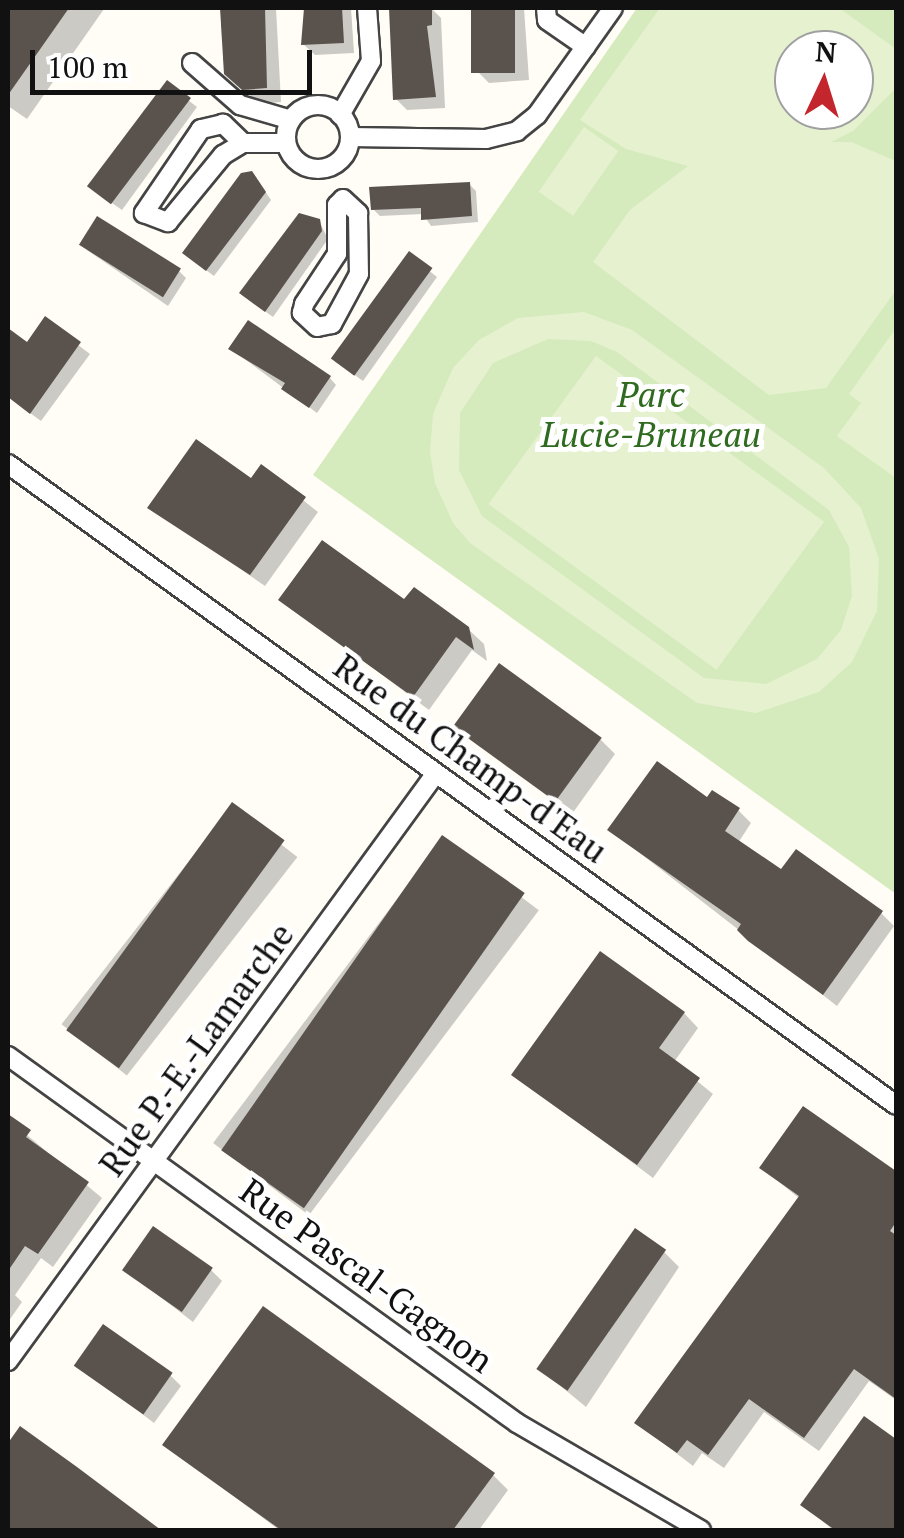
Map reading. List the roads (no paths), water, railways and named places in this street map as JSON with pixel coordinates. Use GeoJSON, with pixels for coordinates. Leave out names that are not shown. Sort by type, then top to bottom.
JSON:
{"type":"FeatureCollection","features":[{"type":"Feature","properties":{"kind":"street"},"geometry":{"type":"LineString","coordinates":[[340,115],[370,62],[366,8]]}},
{"type":"Feature","properties":{"kind":"street"},"geometry":{"type":"LineString","coordinates":[[546,8],[547,20],[586,46]]}},
{"type":"Feature","properties":{"kind":"street"},"geometry":{"type":"LineString","coordinates":[[350,137],[373,142],[507,136],[537,115],[613,8]]}},
{"type":"Feature","properties":{"kind":"street"},"geometry":{"type":"LineString","coordinates":[[192,63],[240,105],[291,120],[315,106],[340,115],[350,137],[342,158],[329,167],[302,165],[286,143],[291,120]]}},
{"type":"Feature","properties":{"kind":"street"},"geometry":{"type":"LineString","coordinates":[[244,143],[224,124],[201,129],[144,213],[158,222],[177,217],[214,164],[244,143],[286,143]]}},
{"type":"Feature","properties":{"kind":"street"},"geometry":{"type":"LineString","coordinates":[[329,167],[344,199],[358,213],[361,264],[332,324],[317,327],[302,312],[337,254],[337,205],[344,199]]}},
{"type":"Feature","properties":{"kind":"street","name":"Rue du Champ-d'Eau"},"geometry":{"type":"LineString","coordinates":[[8,464],[896,1105]]}},
{"type":"Feature","properties":{"kind":"street","name":"Rue P.-E.-Lamarche"},"geometry":{"type":"LineString","coordinates":[[8,1362],[436,773]]}},
{"type":"Feature","properties":{"kind":"street","name":"Rue Pascal-Gagnon"},"geometry":{"type":"LineString","coordinates":[[8,1056],[517,1422],[701,1530]]}},
{"type":"Feature","properties":{"kind":"park label","name":"Parc Lucie-Bruneau"},"geometry":{"type":"Point","coordinates":[651,414]}}]}
